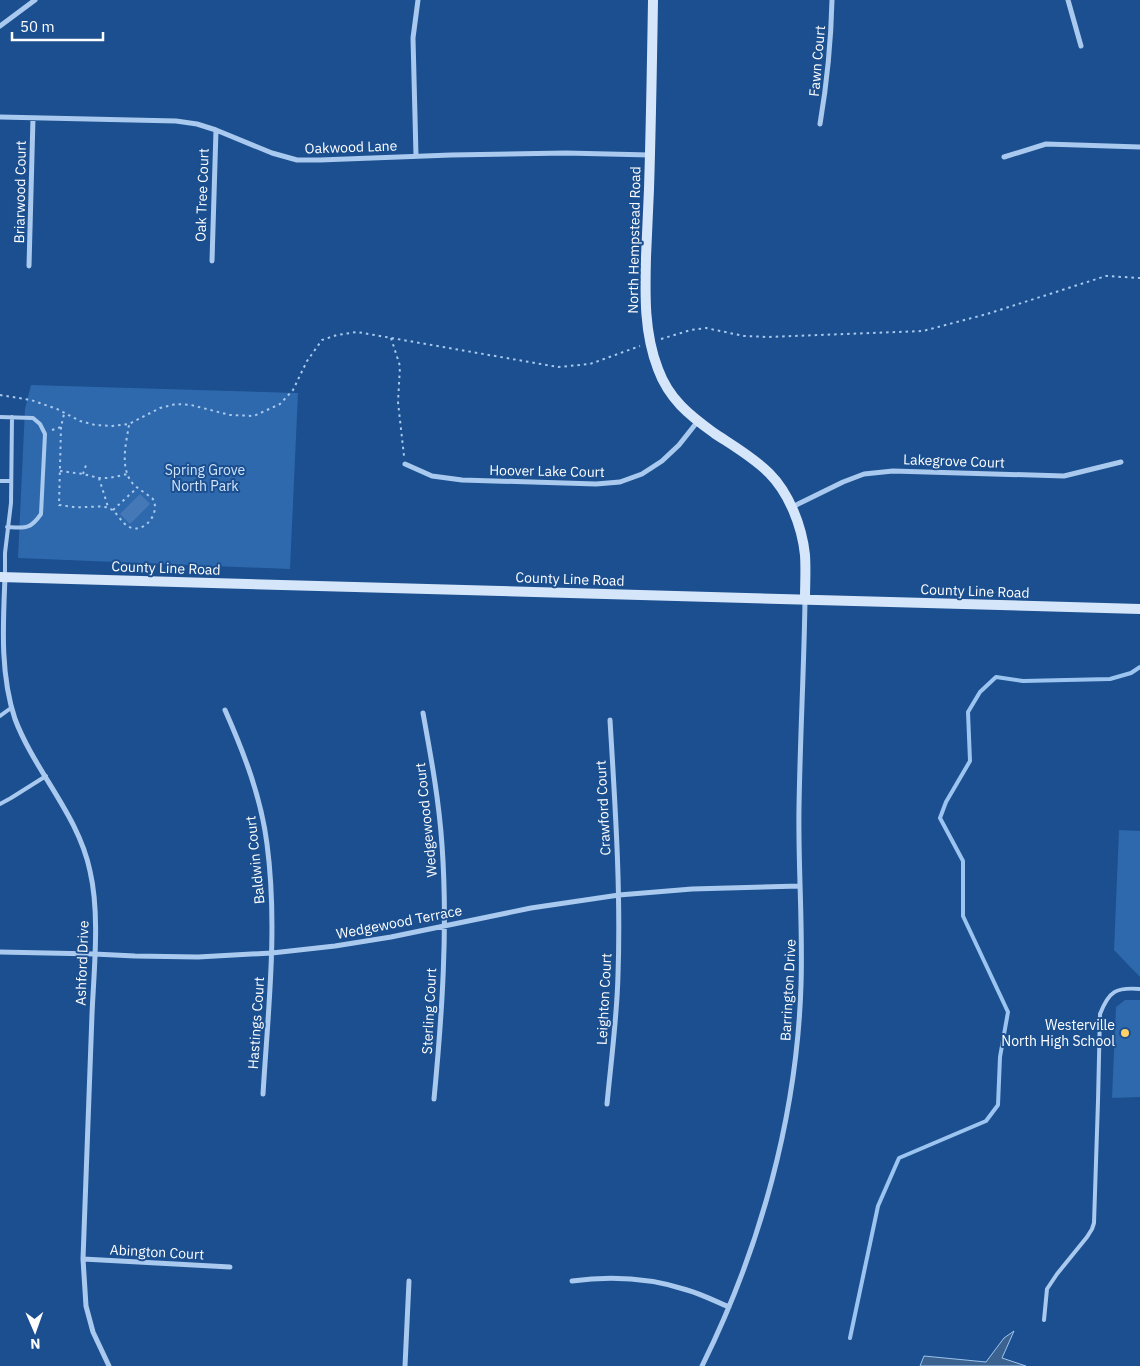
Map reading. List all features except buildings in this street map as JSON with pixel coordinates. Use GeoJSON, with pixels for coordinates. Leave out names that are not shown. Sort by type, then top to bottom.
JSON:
{"type":"FeatureCollection","features":[{"type":"Feature","properties":{"kind":"main road","name":"North Hempstead Road"},"geometry":{"type":"LineString","coordinates":[[653,0],[645,300],[647,326],[654,357],[661,377],[674,400],[698,422],[769,473],[783,491],[792,507],[805,552],[805,600]]}},
{"type":"Feature","properties":{"kind":"main road","name":"County Line Road"},"geometry":{"type":"LineString","coordinates":[[2,577],[1140,609]]}},
{"type":"Feature","properties":{"kind":"street"},"geometry":{"type":"LineString","coordinates":[[0,26],[35,0]]}},
{"type":"Feature","properties":{"kind":"street"},"geometry":{"type":"LineString","coordinates":[[416,156],[413,38],[418,0]]}},
{"type":"Feature","properties":{"kind":"street","name":"Fawn Court"},"geometry":{"type":"LineString","coordinates":[[820,124],[825,100],[831,36],[832,0]]}},
{"type":"Feature","properties":{"kind":"street"},"geometry":{"type":"LineString","coordinates":[[1068,0],[1081,46]]}},
{"type":"Feature","properties":{"kind":"street","name":"Oakwood Lane"},"geometry":{"type":"LineString","coordinates":[[0,117],[176,121],[197,124],[272,153],[297,160],[566,153],[650,155]]}},
{"type":"Feature","properties":{"kind":"street","name":"Briarwood Court"},"geometry":{"type":"LineString","coordinates":[[29,266],[33,118]]}},
{"type":"Feature","properties":{"kind":"street","name":"Oak Tree Court"},"geometry":{"type":"LineString","coordinates":[[212,260],[216,130]]}},
{"type":"Feature","properties":{"kind":"street"},"geometry":{"type":"LineString","coordinates":[[1004,158],[1046,144],[1140,147]]}},
{"type":"Feature","properties":{"kind":"street","name":"Hoover Lake Court"},"geometry":{"type":"LineString","coordinates":[[405,464],[432,476],[462,480],[596,484],[620,482],[642,474],[662,461],[680,445],[698,422]]}},
{"type":"Feature","properties":{"kind":"street","name":"Lakegrove Court"},"geometry":{"type":"LineString","coordinates":[[792,507],[864,474],[893,471],[1064,476],[1121,462]]}},
{"type":"Feature","properties":{"kind":"street","name":"Ashford Drive"},"geometry":{"type":"LineString","coordinates":[[2,577],[2,665],[11,708],[26,742],[67,812],[83,846],[90,870],[94,896],[94,954],[84,1259],[86,1306],[96,1338],[109,1366]]}},
{"type":"Feature","properties":{"kind":"street","name":"Barrington Drive"},"geometry":{"type":"LineString","coordinates":[[702,1366],[741,1279],[758,1228],[773,1177],[788,1105],[796,1049],[801,986],[802,927],[799,808],[805,600]]}},
{"type":"Feature","properties":{"kind":"street","name":"Baldwin Court"},"geometry":{"type":"LineString","coordinates":[[225,710],[254,783],[267,842],[271,882],[272,953]]}},
{"type":"Feature","properties":{"kind":"street","name":"Wedgewood Court"},"geometry":{"type":"LineString","coordinates":[[424,713],[440,820],[443,925]]}},
{"type":"Feature","properties":{"kind":"street","name":"Crawford Court"},"geometry":{"type":"LineString","coordinates":[[610,720],[619,895]]}},
{"type":"Feature","properties":{"kind":"street","name":"Wedgewood Terrace"},"geometry":{"type":"LineString","coordinates":[[0,952],[198,957],[272,953],[391,937],[531,908],[619,895],[692,889],[800,886]]}},
{"type":"Feature","properties":{"kind":"street","name":"Leighton Court"},"geometry":{"type":"LineString","coordinates":[[607,1104],[618,976],[619,895]]}},
{"type":"Feature","properties":{"kind":"street","name":"Sterling Court"},"geometry":{"type":"LineString","coordinates":[[434,1099],[443,986],[443,925]]}},
{"type":"Feature","properties":{"kind":"street","name":"Hastings Court"},"geometry":{"type":"LineString","coordinates":[[263,1094],[272,953]]}},
{"type":"Feature","properties":{"kind":"street","name":"Abington Court"},"geometry":{"type":"LineString","coordinates":[[84,1259],[230,1267]]}},
{"type":"Feature","properties":{"kind":"street"},"geometry":{"type":"LineString","coordinates":[[572,1282],[600,1279],[651,1281],[688,1290],[729,1307]]}},
{"type":"Feature","properties":{"kind":"street"},"geometry":{"type":"LineString","coordinates":[[405,1366],[409,1281]]}},
{"type":"Feature","properties":{"kind":"lane"},"geometry":{"type":"LineString","coordinates":[[0,417],[33,418],[40,424],[45,434],[41,514],[34,524],[24,528],[7,528]]}},
{"type":"Feature","properties":{"kind":"lane"},"geometry":{"type":"LineString","coordinates":[[2,577],[10,503],[12,417]]}},
{"type":"Feature","properties":{"kind":"lane"},"geometry":{"type":"LineString","coordinates":[[0,481],[11,481]]}},
{"type":"Feature","properties":{"kind":"lane"},"geometry":{"type":"LineString","coordinates":[[0,716],[11,708]]}},
{"type":"Feature","properties":{"kind":"lane"},"geometry":{"type":"LineString","coordinates":[[0,804],[46,776]]}},
{"type":"Feature","properties":{"kind":"lane"},"geometry":{"type":"LineString","coordinates":[[1044,1320],[1047,1289],[1087,1237],[1094,1223],[1100,1014],[1105,1000],[1112,993],[1128,988],[1140,989]]}},
{"type":"Feature","properties":{"kind":"path"},"geometry":{"type":"LineString","coordinates":[[0,395],[31,400],[57,409],[80,421],[112,426],[129,424],[160,408],[176,404],[191,405],[230,415],[254,416],[280,404],[292,390],[307,360],[322,340],[337,335],[357,332],[558,367],[590,364],[651,342],[690,330],[706,328],[744,336],[768,337],[923,331],[987,314],[1106,276],[1140,278]]}},
{"type":"Feature","properties":{"kind":"path"},"geometry":{"type":"LineString","coordinates":[[390,338],[400,366],[398,402],[405,464]]}},
{"type":"Feature","properties":{"kind":"path"},"geometry":{"type":"LineString","coordinates":[[64,414],[61,427],[59,505],[108,507],[113,510],[122,522],[131,528],[140,528],[148,523],[155,508],[153,499],[134,485],[128,474],[124,457],[129,424]]}},
{"type":"Feature","properties":{"kind":"path"},"geometry":{"type":"LineString","coordinates":[[45,434],[61,427]]}},
{"type":"Feature","properties":{"kind":"path"},"geometry":{"type":"LineString","coordinates":[[83,474],[86,465]]}},
{"type":"Feature","properties":{"kind":"path"},"geometry":{"type":"LineString","coordinates":[[60,471],[99,478],[128,474]]}},
{"type":"Feature","properties":{"kind":"path"},"geometry":{"type":"LineString","coordinates":[[99,478],[108,507]]}},
{"type":"Feature","properties":{"kind":"path"},"geometry":{"type":"LineString","coordinates":[[113,510],[138,487]]}},
{"type":"Feature","properties":{"kind":"green space","name":"Spring Grove North Park"},"geometry":{"type":"Polygon","coordinates":[[[31,385],[298,393],[290,569],[18,558],[25,409],[31,385]]]}},
{"type":"Feature","properties":{"kind":"green space"},"geometry":{"type":"Polygon","coordinates":[[[1119,830],[1140,831],[1140,977],[1114,950],[1119,830]]]}},
{"type":"Feature","properties":{"kind":"green space"},"geometry":{"type":"Polygon","coordinates":[[[1125,1000],[1140,1000],[1140,1097],[1112,1098],[1116,1007],[1125,1000]]]}},
{"type":"Feature","properties":{"kind":"shaded area"},"geometry":{"type":"Polygon","coordinates":[[[1014,1331],[1002,1358],[1026,1366],[920,1366],[924,1356],[986,1362],[1004,1338],[1014,1331]]]}},
{"type":"Feature","properties":{"kind":"waterway"},"geometry":{"type":"LineString","coordinates":[[850,1338],[878,1206],[899,1158],[986,1121],[998,1105],[1000,1057],[1008,1012],[963,916],[963,861],[940,818],[946,802],[970,761],[968,712],[980,692],[996,677],[1023,681],[1110,679],[1131,673],[1140,667]]}},
{"type":"Feature","properties":{"kind":"place","name":"Westerville North High School"},"geometry":{"type":"Point","coordinates":[1125,1033]}}]}
